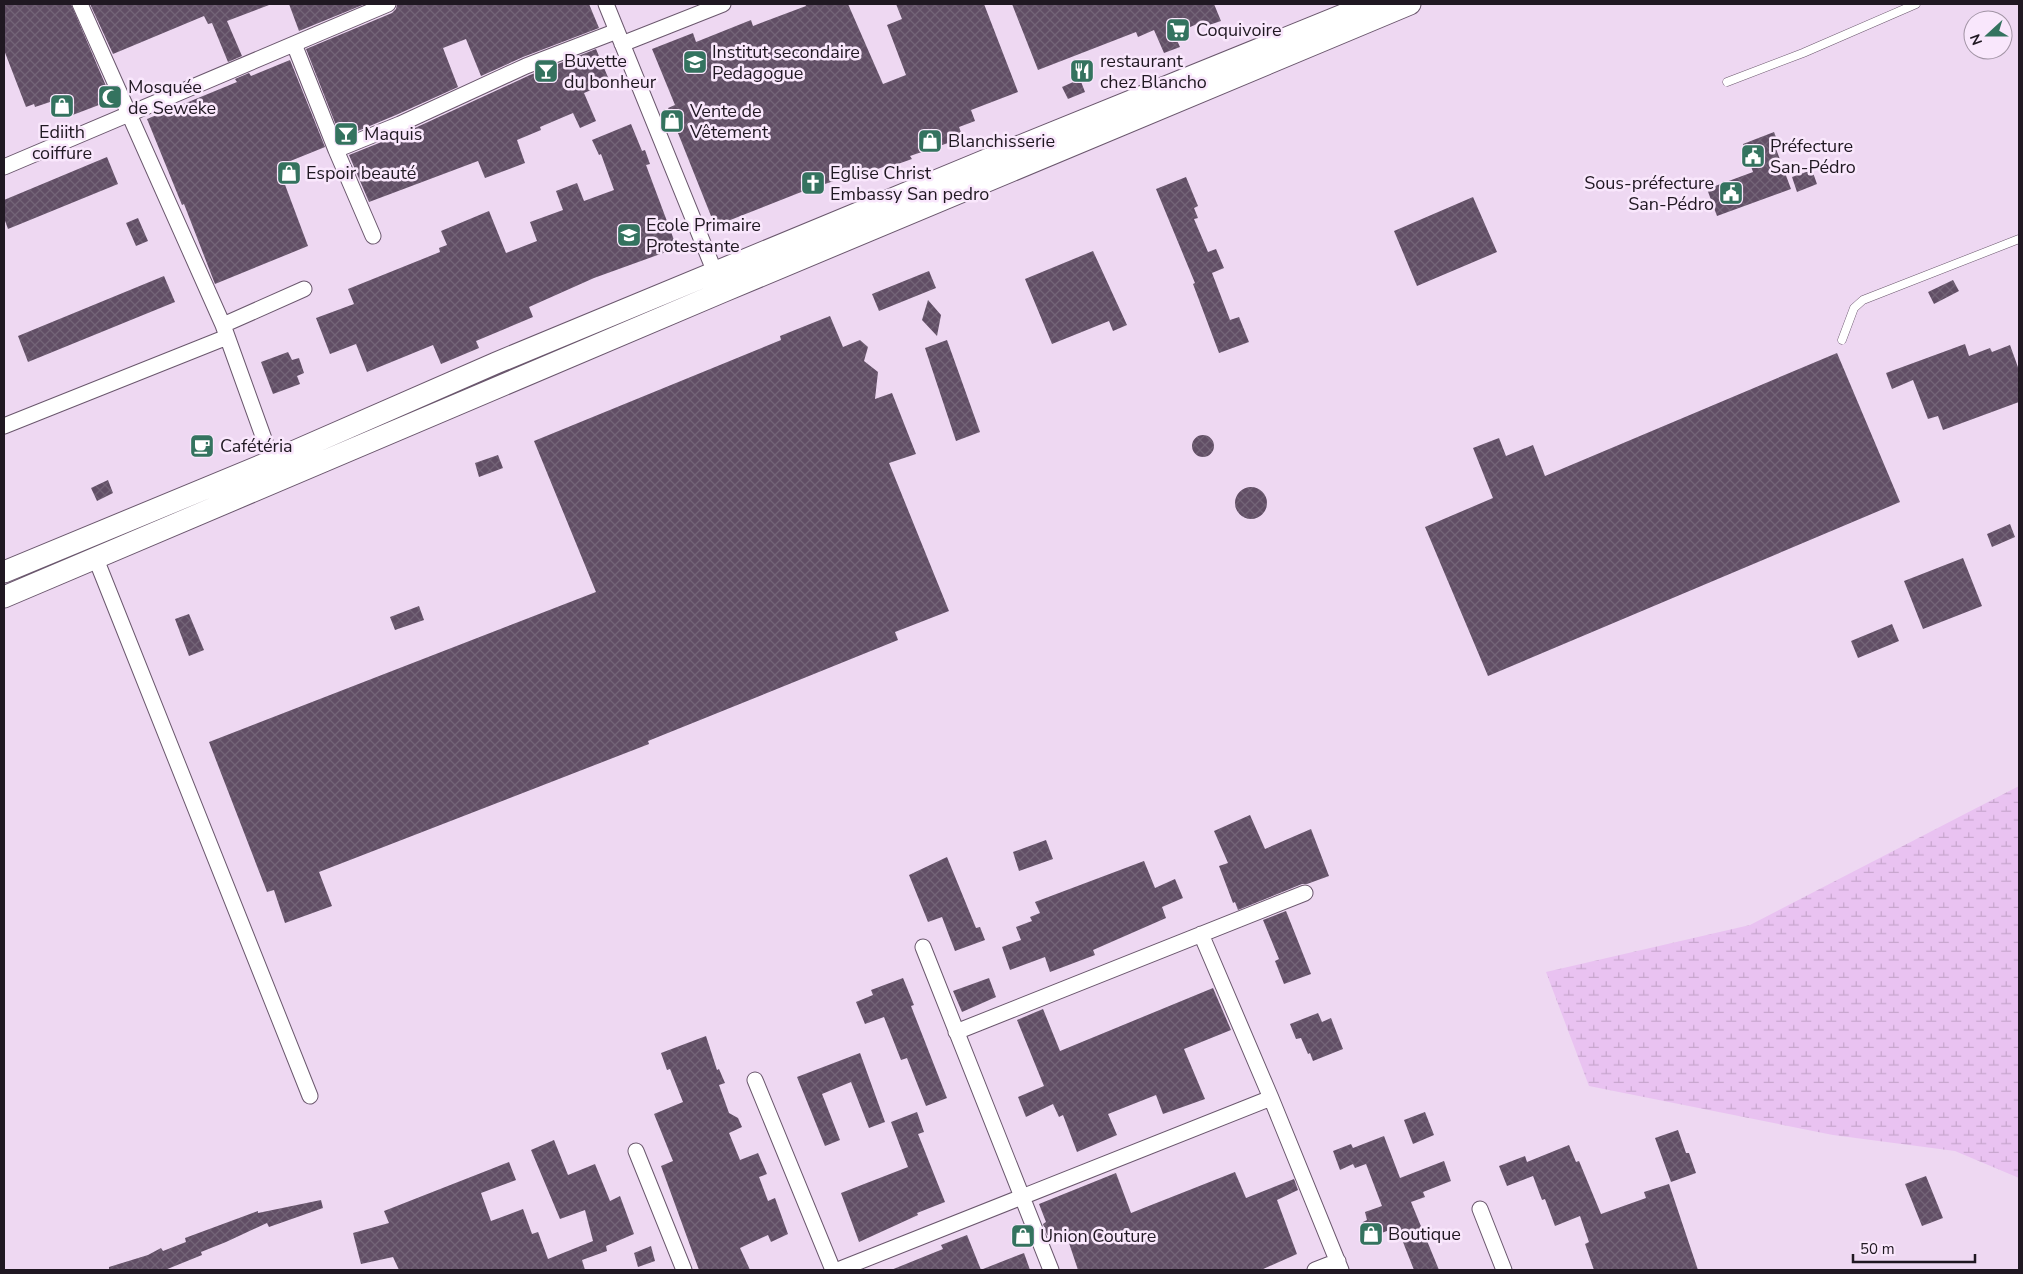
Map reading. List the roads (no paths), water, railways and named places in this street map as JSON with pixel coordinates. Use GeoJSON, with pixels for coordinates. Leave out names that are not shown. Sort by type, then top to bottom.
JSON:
{"type":"FeatureCollection","features":[{"type":"Feature","properties":{"kind":"main road"},"geometry":{"type":"LineString","coordinates":[[4,597],[96,560],[719,283],[1006,152],[1370,4]]}},
{"type":"Feature","properties":{"kind":"main road"},"geometry":{"type":"LineString","coordinates":[[4,572],[272,461],[496,363],[719,283],[1410,4]]}},
{"type":"Feature","properties":{"kind":"street"},"geometry":{"type":"LineString","coordinates":[[80,4],[225,331],[272,461]]}},
{"type":"Feature","properties":{"kind":"street"},"geometry":{"type":"LineString","coordinates":[[4,167],[388,4]]}},
{"type":"Feature","properties":{"kind":"street"},"geometry":{"type":"LineString","coordinates":[[606,4],[719,283]]}},
{"type":"Feature","properties":{"kind":"street"},"geometry":{"type":"LineString","coordinates":[[336,150],[400,124],[526,66],[620,38],[723,4]]}},
{"type":"Feature","properties":{"kind":"street"},"geometry":{"type":"LineString","coordinates":[[294,44],[373,236]]}},
{"type":"Feature","properties":{"kind":"street"},"geometry":{"type":"LineString","coordinates":[[4,426],[225,331],[304,289]]}},
{"type":"Feature","properties":{"kind":"street"},"geometry":{"type":"LineString","coordinates":[[96,560],[310,1096]]}},
{"type":"Feature","properties":{"kind":"street"},"geometry":{"type":"LineString","coordinates":[[956,1032],[1306,893]]}},
{"type":"Feature","properties":{"kind":"street"},"geometry":{"type":"LineString","coordinates":[[1201,934],[1340,1266],[1315,1270]]}},
{"type":"Feature","properties":{"kind":"street"},"geometry":{"type":"LineString","coordinates":[[923,947],[1024,1197],[1051,1270]]}},
{"type":"Feature","properties":{"kind":"street"},"geometry":{"type":"LineString","coordinates":[[755,1080],[833,1270]]}},
{"type":"Feature","properties":{"kind":"street"},"geometry":{"type":"LineString","coordinates":[[838,1270],[1271,1098]]}},
{"type":"Feature","properties":{"kind":"street"},"geometry":{"type":"LineString","coordinates":[[636,1151],[684,1270]]}},
{"type":"Feature","properties":{"kind":"street"},"geometry":{"type":"LineString","coordinates":[[1480,1209],[1504,1270]]}},
{"type":"Feature","properties":{"kind":"lane"},"geometry":{"type":"LineString","coordinates":[[1727,82],[1803,53],[1916,4]]}},
{"type":"Feature","properties":{"kind":"lane"},"geometry":{"type":"LineString","coordinates":[[1842,340],[1854,308],[1863,300],[2019,239]]}},
{"type":"Feature","properties":{"kind":"place","name":"Coquivoire"},"geometry":{"type":"Point","coordinates":[1178,30]}},
{"type":"Feature","properties":{"kind":"place","name":"Institut secondaire Pedagogue"},"geometry":{"type":"Point","coordinates":[695,62]}},
{"type":"Feature","properties":{"kind":"place","name":"Buvette du bonheur"},"geometry":{"type":"Point","coordinates":[546,71]}},
{"type":"Feature","properties":{"kind":"place","name":"restaurant chez Blancho"},"geometry":{"type":"Point","coordinates":[1082,71]}},
{"type":"Feature","properties":{"kind":"place","name":"Mosquée de Seweke"},"geometry":{"type":"Point","coordinates":[110,97]}},
{"type":"Feature","properties":{"kind":"place","name":"Ediith coiffure"},"geometry":{"type":"Point","coordinates":[62,106]}},
{"type":"Feature","properties":{"kind":"place","name":"Vente de Vêtement"},"geometry":{"type":"Point","coordinates":[672,121]}},
{"type":"Feature","properties":{"kind":"place","name":"Maquis"},"geometry":{"type":"Point","coordinates":[346,134]}},
{"type":"Feature","properties":{"kind":"place","name":"Blanchisserie"},"geometry":{"type":"Point","coordinates":[930,141]}},
{"type":"Feature","properties":{"kind":"place","name":"Préfecture San-Pédro"},"geometry":{"type":"Point","coordinates":[1753,156]}},
{"type":"Feature","properties":{"kind":"place","name":"Espoir beauté"},"geometry":{"type":"Point","coordinates":[289,173]}},
{"type":"Feature","properties":{"kind":"place","name":"Eglise Christ Embassy San pedro"},"geometry":{"type":"Point","coordinates":[813,183]}},
{"type":"Feature","properties":{"kind":"place","name":"Sous-préfecture San-Pédro"},"geometry":{"type":"Point","coordinates":[1731,193]}},
{"type":"Feature","properties":{"kind":"place","name":"Ecole Primaire Protestante"},"geometry":{"type":"Point","coordinates":[629,235]}},
{"type":"Feature","properties":{"kind":"place","name":"Cafétéria"},"geometry":{"type":"Point","coordinates":[202,446]}},
{"type":"Feature","properties":{"kind":"place","name":"Boutique"},"geometry":{"type":"Point","coordinates":[1371,1234]}},
{"type":"Feature","properties":{"kind":"place","name":"Union Couture"},"geometry":{"type":"Point","coordinates":[1023,1236]}}]}
